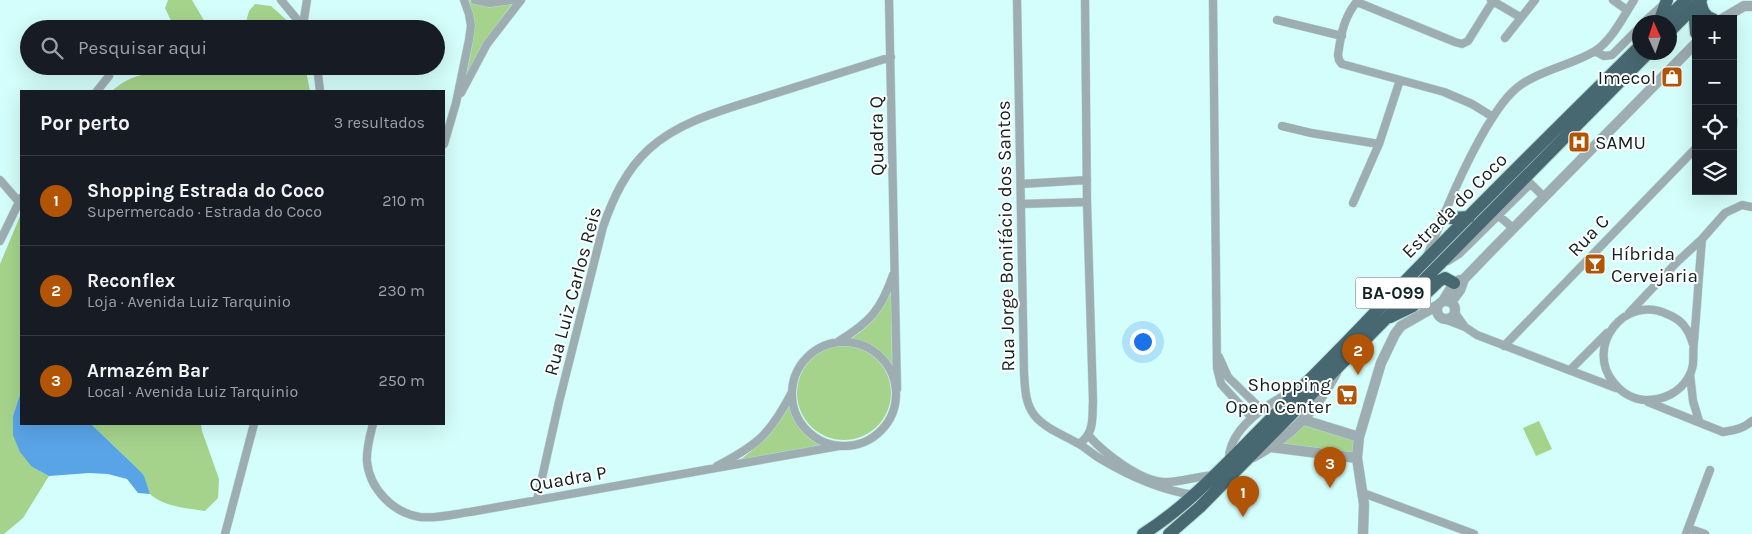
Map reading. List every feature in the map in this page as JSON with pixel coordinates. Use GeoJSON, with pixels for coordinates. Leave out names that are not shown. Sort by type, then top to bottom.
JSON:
{"type":"FeatureCollection","features":[{"type":"Feature","properties":{"kind":"highway"},"geometry":{"type":"LineString","coordinates":[[1661,15],[1666,1]]}},
{"type":"Feature","properties":{"kind":"highway"},"geometry":{"type":"LineString","coordinates":[[1695,2],[1706,15]]}},
{"type":"Feature","properties":{"kind":"highway"},"geometry":{"type":"LineString","coordinates":[[1675,15],[1695,2]]}},
{"type":"Feature","properties":{"kind":"highway"},"geometry":{"type":"LineString","coordinates":[[1677,23],[1695,2]]}},
{"type":"Feature","properties":{"kind":"highway"},"geometry":{"type":"LineString","coordinates":[[1695,2],[1695,15]]}},
{"type":"Feature","properties":{"kind":"highway","name":"Estrada do Coco"},"geometry":{"type":"LineString","coordinates":[[1169,534],[1200,507],[1383,320],[1469,217],[1632,54]]}},
{"type":"Feature","properties":{"kind":"highway","name":"Estrada do Coco"},"geometry":{"type":"LineString","coordinates":[[1143,534],[1195,495],[1429,265],[1528,181],[1641,60]]}},
{"type":"Feature","properties":{"kind":"highway"},"geometry":{"type":"LineString","coordinates":[[1443,216],[1451,218],[1469,217]]}},
{"type":"Feature","properties":{"kind":"highway"},"geometry":{"type":"LineString","coordinates":[[1383,320],[1413,306],[1444,278],[1459,281]]}},
{"type":"Feature","properties":{"kind":"street"},"geometry":{"type":"LineString","coordinates":[[281,0],[298,20]]}},
{"type":"Feature","properties":{"kind":"street"},"geometry":{"type":"LineString","coordinates":[[305,20],[307,0]]}},
{"type":"Feature","properties":{"kind":"street"},"geometry":{"type":"LineString","coordinates":[[445,141],[467,55],[471,26],[464,0]]}},
{"type":"Feature","properties":{"kind":"street"},"geometry":{"type":"LineString","coordinates":[[475,0],[490,3],[512,0]]}},
{"type":"Feature","properties":{"kind":"street"},"geometry":{"type":"LineString","coordinates":[[456,103],[487,44],[520,0]]}},
{"type":"Feature","properties":{"kind":"street","name":"Quadra Q"},"geometry":{"type":"LineString","coordinates":[[889,0],[894,270]]}},
{"type":"Feature","properties":{"kind":"street","name":"Rua Jorge Bonifácio dos Santos"},"geometry":{"type":"LineString","coordinates":[[1017,0],[1025,393],[1029,408],[1036,418],[1097,457],[1122,467]]}},
{"type":"Feature","properties":{"kind":"street"},"geometry":{"type":"LineString","coordinates":[[1079,444],[1089,436],[1093,401],[1087,202],[1084,0]]}},
{"type":"Feature","properties":{"kind":"street"},"geometry":{"type":"LineString","coordinates":[[1213,0],[1217,353],[1222,374],[1222,384],[1252,418]]}},
{"type":"Feature","properties":{"kind":"street"},"geometry":{"type":"LineString","coordinates":[[1493,116],[1460,98],[1444,92],[1342,64],[1338,55],[1348,12],[1357,1],[1413,26],[1462,44],[1468,42],[1492,0],[1520,17]]}},
{"type":"Feature","properties":{"kind":"street"},"geometry":{"type":"LineString","coordinates":[[1505,38],[1535,0]]}},
{"type":"Feature","properties":{"kind":"street"},"geometry":{"type":"LineString","coordinates":[[1613,0],[1628,10]]}},
{"type":"Feature","properties":{"kind":"street"},"geometry":{"type":"LineString","coordinates":[[1429,265],[1443,216],[1469,158],[1493,116],[1507,98],[1522,84],[1595,51],[1605,43],[1634,0]]}},
{"type":"Feature","properties":{"kind":"street"},"geometry":{"type":"LineString","coordinates":[[1651,15],[1666,1]]}},
{"type":"Feature","properties":{"kind":"street"},"geometry":{"type":"LineString","coordinates":[[1729,15],[1744,6],[1752,6]]}},
{"type":"Feature","properties":{"kind":"street"},"geometry":{"type":"LineString","coordinates":[[1277,20],[1342,36]]}},
{"type":"Feature","properties":{"kind":"street"},"geometry":{"type":"LineString","coordinates":[[1595,51],[1604,56],[1612,55],[1632,35]]}},
{"type":"Feature","properties":{"kind":"street"},"geometry":{"type":"LineString","coordinates":[[1618,388],[1504,346],[1443,318],[1436,311],[1459,281],[1692,47]]}},
{"type":"Feature","properties":{"kind":"street","name":"Rua Luiz Carlos Reis"},"geometry":{"type":"LineString","coordinates":[[537,500],[559,402],[603,227],[620,185],[634,166],[649,149],[684,125],[738,105],[891,58]]}},
{"type":"Feature","properties":{"kind":"street"},"geometry":{"type":"LineString","coordinates":[[318,75],[320,90]]}},
{"type":"Feature","properties":{"kind":"street"},"geometry":{"type":"LineString","coordinates":[[99,90],[109,76]]}},
{"type":"Feature","properties":{"kind":"street"},"geometry":{"type":"LineString","coordinates":[[1354,203],[1379,144],[1400,80]]}},
{"type":"Feature","properties":{"kind":"street"},"geometry":{"type":"LineString","coordinates":[[1282,126],[1311,133],[1379,144]]}},
{"type":"Feature","properties":{"kind":"street","name":"Rua C"},"geometry":{"type":"LineString","coordinates":[[1504,346],[1694,150]]}},
{"type":"Feature","properties":{"kind":"street"},"geometry":{"type":"LineString","coordinates":[[0,180],[20,200],[0,240]]}},
{"type":"Feature","properties":{"kind":"street"},"geometry":{"type":"LineString","coordinates":[[1021,184],[1087,180]]}},
{"type":"Feature","properties":{"kind":"street"},"geometry":{"type":"LineString","coordinates":[[1429,265],[1459,254],[1499,216],[1528,181],[1544,197]]}},
{"type":"Feature","properties":{"kind":"street"},"geometry":{"type":"LineString","coordinates":[[1021,204],[1087,202]]}},
{"type":"Feature","properties":{"kind":"street"},"geometry":{"type":"LineString","coordinates":[[1570,370],[1628,314],[1725,213],[1742,205],[1752,208]]}},
{"type":"Feature","properties":{"kind":"street"},"geometry":{"type":"LineString","coordinates":[[1499,216],[1513,228]]}},
{"type":"Feature","properties":{"kind":"street"},"geometry":{"type":"LineString","coordinates":[[1693,344],[1698,313],[1702,239]]}},
{"type":"Feature","properties":{"kind":"street"},"geometry":{"type":"LineString","coordinates":[[838,342],[857,330],[874,314],[887,292],[894,270]]}},
{"type":"Feature","properties":{"kind":"street"},"geometry":{"type":"LineString","coordinates":[[894,270],[897,389],[896,404],[891,419],[882,431],[869,440],[855,445],[839,446],[824,442],[810,434],[800,422],[794,408],[792,392],[794,378],[801,364],[823,346],[838,342],[852,342],[878,353],[887,363],[894,376],[897,389]]}},
{"type":"Feature","properties":{"kind":"street"},"geometry":{"type":"LineString","coordinates":[[1363,534],[1363,493],[1357,458],[1359,437],[1381,363],[1394,334],[1401,326],[1444,303],[1455,307],[1455,312],[1465,327]]}},
{"type":"Feature","properties":{"kind":"street"},"geometry":{"type":"LineString","coordinates":[[1628,314],[1644,310],[1660,310],[1675,317],[1687,329],[1695,355],[1690,374],[1682,386],[1674,393],[1658,399],[1642,400]]}},
{"type":"Feature","properties":{"kind":"street"},"geometry":{"type":"LineString","coordinates":[[1419,317],[1452,318],[1455,312]]}},
{"type":"Feature","properties":{"kind":"street"},"geometry":{"type":"LineString","coordinates":[[1612,328],[1605,340],[1604,366],[1618,388],[1629,396],[1699,421],[1723,432],[1745,427],[1752,420]]}},
{"type":"Feature","properties":{"kind":"street"},"geometry":{"type":"LineString","coordinates":[[1244,462],[1270,448],[1304,420],[1320,401],[1341,363]]}},
{"type":"Feature","properties":{"kind":"street"},"geometry":{"type":"LineString","coordinates":[[1222,374],[1261,409]]}},
{"type":"Feature","properties":{"kind":"street"},"geometry":{"type":"LineString","coordinates":[[1690,374],[1693,401],[1699,421]]}},
{"type":"Feature","properties":{"kind":"street"},"geometry":{"type":"LineString","coordinates":[[1229,462],[1229,449],[1232,443],[1252,418],[1261,409],[1307,383]]}},
{"type":"Feature","properties":{"kind":"street"},"geometry":{"type":"LineString","coordinates":[[711,470],[740,454],[767,434],[792,392]]}},
{"type":"Feature","properties":{"kind":"street"},"geometry":{"type":"LineString","coordinates":[[1246,410],[1253,401]]}},
{"type":"Feature","properties":{"kind":"street"},"geometry":{"type":"LineString","coordinates":[[1304,420],[1359,437]]}},
{"type":"Feature","properties":{"kind":"street"},"geometry":{"type":"LineString","coordinates":[[225,534],[254,425]]}},
{"type":"Feature","properties":{"kind":"street","name":"Quadra P"},"geometry":{"type":"LineString","coordinates":[[373,425],[368,448],[370,475],[383,496],[393,506],[406,514],[420,517],[435,517],[537,500],[839,446]]}},
{"type":"Feature","properties":{"kind":"street"},"geometry":{"type":"LineString","coordinates":[[1089,436],[1122,467],[1169,490],[1195,495]]}},
{"type":"Feature","properties":{"kind":"street"},"geometry":{"type":"LineString","coordinates":[[1270,448],[1357,458]]}},
{"type":"Feature","properties":{"kind":"street"},"geometry":{"type":"LineString","coordinates":[[1705,534],[1687,531],[1710,470]]}},
{"type":"Feature","properties":{"kind":"street"},"geometry":{"type":"LineString","coordinates":[[1149,481],[1165,482],[1214,475]]}},
{"type":"Feature","properties":{"kind":"street"},"geometry":{"type":"LineString","coordinates":[[1363,493],[1474,534]]}},
{"type":"Feature","properties":{"kind":"green space"},"geometry":{"type":"Polygon","coordinates":[[[168,0],[192,0],[204,20],[171,20],[165,8],[168,0]]]}},
{"type":"Feature","properties":{"kind":"green space"},"geometry":{"type":"Polygon","coordinates":[[[469,0],[491,7],[512,4],[488,37],[465,80],[473,30],[472,10],[469,0]]]}},
{"type":"Feature","properties":{"kind":"green space"},"geometry":{"type":"Polygon","coordinates":[[[255,4],[271,6],[286,20],[246,20],[249,11],[255,4]]]}},
{"type":"Feature","properties":{"kind":"green space"},"geometry":{"type":"Polygon","coordinates":[[[143,75],[307,75],[310,90],[113,90],[135,77],[143,75]]]}},
{"type":"Feature","properties":{"kind":"green space"},"geometry":{"type":"Polygon","coordinates":[[[20,216],[20,394],[13,416],[32,467],[49,476],[23,518],[4,534],[0,534],[0,264],[20,216]]]}},
{"type":"Feature","properties":{"kind":"green space"},"geometry":{"type":"Polygon","coordinates":[[[891,292],[892,366],[884,355],[874,348],[864,342],[851,339],[874,318],[891,292]]]}},
{"type":"Feature","properties":{"kind":"green space"},"geometry":{"type":"Polygon","coordinates":[[[835,346],[853,346],[878,359],[888,375],[891,393],[888,411],[878,427],[853,440],[835,440],[810,427],[797,402],[797,384],[810,359],[835,346]]]}},
{"type":"Feature","properties":{"kind":"green space"},"geometry":{"type":"Polygon","coordinates":[[[790,403],[794,417],[802,429],[812,439],[825,446],[737,462],[768,436],[780,421],[790,403]]]}},
{"type":"Feature","properties":{"kind":"green space"},"geometry":{"type":"Polygon","coordinates":[[[1539,421],[1552,449],[1536,456],[1523,428],[1539,421]]]}},
{"type":"Feature","properties":{"kind":"green space"},"geometry":{"type":"Polygon","coordinates":[[[1305,424],[1356,440],[1354,456],[1284,447],[1282,442],[1305,424]]]}},
{"type":"Feature","properties":{"kind":"green space"},"geometry":{"type":"Polygon","coordinates":[[[92,425],[201,425],[219,479],[218,498],[205,511],[163,502],[151,495],[139,470],[92,425]]]}},
{"type":"Feature","properties":{"kind":"water"},"geometry":{"type":"Polygon","coordinates":[[[20,394],[20,425],[92,425],[139,470],[144,476],[150,494],[138,493],[127,479],[108,474],[89,473],[49,476],[32,467],[20,452],[13,435],[13,416],[20,394]]]}},
{"type":"Feature","properties":{"kind":"place","name":"Imecol"},"geometry":{"type":"Point","coordinates":[1672,77]}},
{"type":"Feature","properties":{"kind":"place","name":"SAMU"},"geometry":{"type":"Point","coordinates":[1579,142]}},
{"type":"Feature","properties":{"kind":"place","name":"Híbrida Cervejaria"},"geometry":{"type":"Point","coordinates":[1595,264]}},
{"type":"Feature","properties":{"kind":"place","name":"Reconflex"},"geometry":{"type":"Point","coordinates":[1358,375]}},
{"type":"Feature","properties":{"kind":"place","name":"Shopping Open Center"},"geometry":{"type":"Point","coordinates":[1347,395]}},
{"type":"Feature","properties":{"kind":"place","name":"Armazém Bar"},"geometry":{"type":"Point","coordinates":[1330,488]}},
{"type":"Feature","properties":{"kind":"place","name":"Shopping Estrada do Coco"},"geometry":{"type":"Point","coordinates":[1243,517]}}]}
